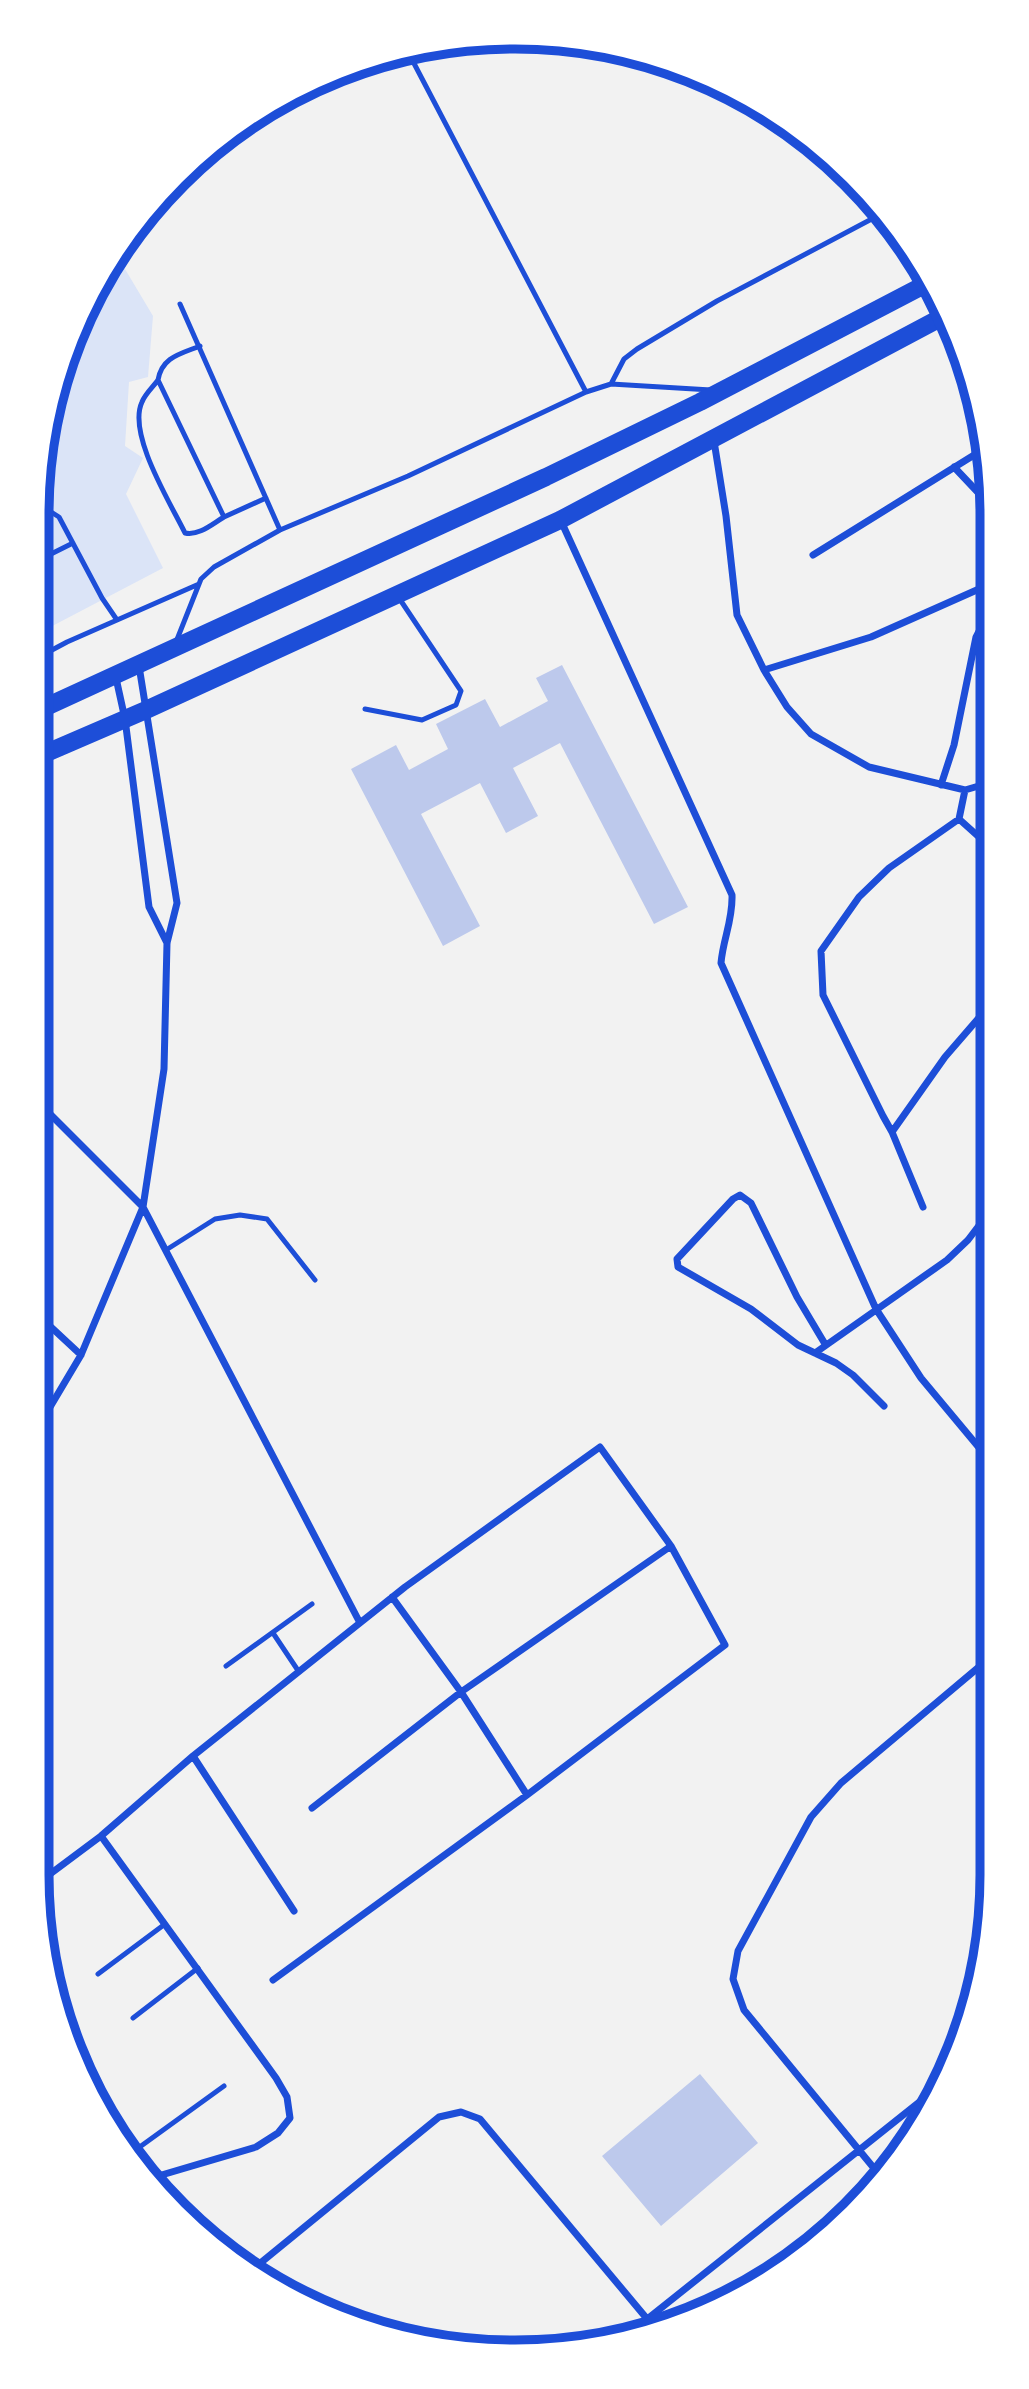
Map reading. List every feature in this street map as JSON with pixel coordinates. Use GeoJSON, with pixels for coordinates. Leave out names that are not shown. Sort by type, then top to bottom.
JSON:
{"type":"FeatureCollection","features":[{"type":"Feature","properties":{"kind":"main road"},"geometry":{"type":"LineString","coordinates":[[49,705],[546,477],[721,391],[921,287]]}},
{"type":"Feature","properties":{"kind":"main road"},"geometry":{"type":"LineString","coordinates":[[49,752],[561,520],[937,320]]}},
{"type":"Feature","properties":{"kind":"street"},"geometry":{"type":"LineString","coordinates":[[714,439],[737,615],[764,670],[787,707],[811,734],[869,767],[965,790],[980,786]]}},
{"type":"Feature","properties":{"kind":"street"},"geometry":{"type":"LineString","coordinates":[[813,555],[976,454]]}},
{"type":"Feature","properties":{"kind":"street"},"geometry":{"type":"LineString","coordinates":[[954,467],[979,494]]}},
{"type":"Feature","properties":{"kind":"street"},"geometry":{"type":"LineString","coordinates":[[561,520],[732,895],[733,913],[722,946],[721,963],[876,1309],[921,1378],[980,1449]]}},
{"type":"Feature","properties":{"kind":"street"},"geometry":{"type":"LineString","coordinates":[[764,670],[872,637],[980,589]]}},
{"type":"Feature","properties":{"kind":"street"},"geometry":{"type":"LineString","coordinates":[[941,785],[954,745],[976,637],[980,629]]}},
{"type":"Feature","properties":{"kind":"street"},"geometry":{"type":"LineString","coordinates":[[49,1409],[81,1355],[143,1207],[164,1069],[167,943],[177,904],[139,664]]}},
{"type":"Feature","properties":{"kind":"street"},"geometry":{"type":"LineString","coordinates":[[115,675],[125,719],[149,907],[167,943]]}},
{"type":"Feature","properties":{"kind":"street"},"geometry":{"type":"LineString","coordinates":[[923,1207],[892,1132],[823,995],[821,951],[859,897],[879,878],[960,819],[965,790]]}},
{"type":"Feature","properties":{"kind":"street"},"geometry":{"type":"LineString","coordinates":[[960,819],[980,838]]}},
{"type":"Feature","properties":{"kind":"street"},"geometry":{"type":"LineString","coordinates":[[892,1132],[946,1057],[980,1018]]}},
{"type":"Feature","properties":{"kind":"street"},"geometry":{"type":"LineString","coordinates":[[49,1113],[143,1207],[360,1623]]}},
{"type":"Feature","properties":{"kind":"street"},"geometry":{"type":"LineString","coordinates":[[825,1344],[797,1297],[751,1203],[740,1195],[733,1199],[677,1259],[678,1268],[728,1294],[798,1345],[836,1363],[853,1375],[884,1406]]}},
{"type":"Feature","properties":{"kind":"street"},"geometry":{"type":"LineString","coordinates":[[815,1353],[947,1260],[980,1224]]}},
{"type":"Feature","properties":{"kind":"street"},"geometry":{"type":"LineString","coordinates":[[49,1325],[81,1355]]}},
{"type":"Feature","properties":{"kind":"street"},"geometry":{"type":"LineString","coordinates":[[49,1875],[101,1836],[193,1756],[392,1597],[600,1447],[671,1546],[724,1645],[527,1795],[273,1980]]}},
{"type":"Feature","properties":{"kind":"street"},"geometry":{"type":"LineString","coordinates":[[312,1808],[461,1692],[671,1546]]}},
{"type":"Feature","properties":{"kind":"street"},"geometry":{"type":"LineString","coordinates":[[392,1597],[461,1692],[527,1795]]}},
{"type":"Feature","properties":{"kind":"street"},"geometry":{"type":"LineString","coordinates":[[874,2169],[744,2010],[733,1979],[738,1951],[811,1817],[841,1783],[980,1666]]}},
{"type":"Feature","properties":{"kind":"street"},"geometry":{"type":"LineString","coordinates":[[193,1756],[294,1911]]}},
{"type":"Feature","properties":{"kind":"street"},"geometry":{"type":"LineString","coordinates":[[101,1836],[198,1968],[276,2078],[287,2098],[290,2118],[278,2133],[256,2147],[160,2175]]}},
{"type":"Feature","properties":{"kind":"street"},"geometry":{"type":"LineString","coordinates":[[643,2322],[921,2101]]}},
{"type":"Feature","properties":{"kind":"street"},"geometry":{"type":"LineString","coordinates":[[259,2264],[439,2117],[461,2112],[480,2119],[647,2318]]}},
{"type":"Feature","properties":{"kind":"lane"},"geometry":{"type":"LineString","coordinates":[[413,61],[586,392]]}},
{"type":"Feature","properties":{"kind":"lane"},"geometry":{"type":"LineString","coordinates":[[611,384],[624,359],[637,348],[717,301],[873,218]]}},
{"type":"Feature","properties":{"kind":"lane"},"geometry":{"type":"LineString","coordinates":[[180,304],[280,530]]}},
{"type":"Feature","properties":{"kind":"lane"},"geometry":{"type":"LineString","coordinates":[[200,346],[172,357],[160,369],[158,380],[141,403],[140,433],[148,458],[185,533],[200,531],[266,498]]}},
{"type":"Feature","properties":{"kind":"lane"},"geometry":{"type":"LineString","coordinates":[[158,380],[224,517]]}},
{"type":"Feature","properties":{"kind":"lane"},"geometry":{"type":"LineString","coordinates":[[174,648],[201,579],[214,567],[280,530],[408,477],[586,392],[611,384],[721,391]]}},
{"type":"Feature","properties":{"kind":"lane"},"geometry":{"type":"LineString","coordinates":[[49,511],[59,517],[102,598],[117,620]]}},
{"type":"Feature","properties":{"kind":"lane"},"geometry":{"type":"LineString","coordinates":[[49,555],[73,543]]}},
{"type":"Feature","properties":{"kind":"lane"},"geometry":{"type":"LineString","coordinates":[[49,652],[199,584]]}},
{"type":"Feature","properties":{"kind":"lane"},"geometry":{"type":"LineString","coordinates":[[365,709],[422,720],[456,705],[461,691],[397,595]]}},
{"type":"Feature","properties":{"kind":"lane"},"geometry":{"type":"LineString","coordinates":[[166,1250],[215,1219],[240,1215],[267,1219],[315,1280]]}},
{"type":"Feature","properties":{"kind":"lane"},"geometry":{"type":"LineString","coordinates":[[226,1666],[312,1604]]}},
{"type":"Feature","properties":{"kind":"lane"},"geometry":{"type":"LineString","coordinates":[[273,1633],[299,1672]]}},
{"type":"Feature","properties":{"kind":"lane"},"geometry":{"type":"LineString","coordinates":[[98,1974],[165,1924]]}},
{"type":"Feature","properties":{"kind":"lane"},"geometry":{"type":"LineString","coordinates":[[133,2018],[198,1968]]}},
{"type":"Feature","properties":{"kind":"lane"},"geometry":{"type":"LineString","coordinates":[[138,2148],[224,2086]]}},
{"type":"Feature","properties":{"kind":"shaded area"},"geometry":{"type":"Polygon","coordinates":[[[122,264],[153,316],[148,377],[129,382],[125,446],[143,458],[126,494],[163,568],[49,628],[50,484],[58,424],[84,336],[122,264]]]}},
{"type":"Feature","properties":{"kind":"building"},"geometry":{"type":"Polygon","coordinates":[[[562,665],[688,907],[654,924],[560,743],[513,768],[538,816],[506,833],[480,783],[421,814],[480,926],[443,946],[351,769],[396,745],[409,770],[448,749],[436,724],[485,699],[500,727],[548,701],[536,678],[562,665]]]}},
{"type":"Feature","properties":{"kind":"building"},"geometry":{"type":"Polygon","coordinates":[[[700,2074],[758,2143],[661,2226],[602,2156],[700,2074]]]}}]}
